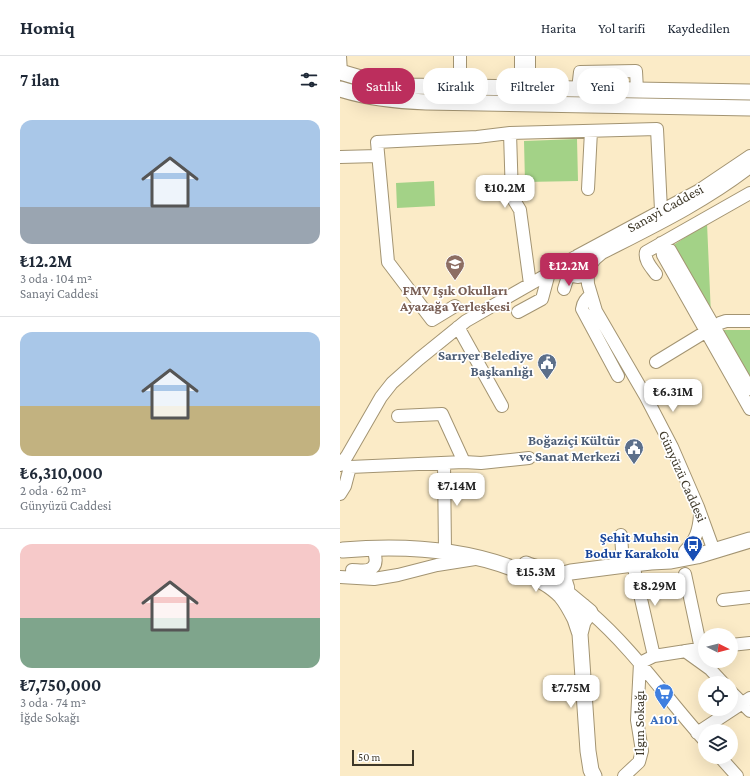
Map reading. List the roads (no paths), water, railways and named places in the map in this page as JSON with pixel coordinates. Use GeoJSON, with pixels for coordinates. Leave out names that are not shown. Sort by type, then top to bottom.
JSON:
{"type":"FeatureCollection","features":[{"type":"Feature","properties":{"kind":"main road"},"geometry":{"type":"LineString","coordinates":[[340,72],[358,78],[386,84],[423,87]]}},
{"type":"Feature","properties":{"kind":"main road"},"geometry":{"type":"LineString","coordinates":[[340,89],[370,97],[419,102],[746,110]]}},
{"type":"Feature","properties":{"kind":"main road"},"geometry":{"type":"LineString","coordinates":[[569,89],[750,92]]}},
{"type":"Feature","properties":{"kind":"main road"},"geometry":{"type":"LineString","coordinates":[[532,575],[551,577],[560,574],[651,562],[671,561],[717,546],[750,532]]}},
{"type":"Feature","properties":{"kind":"main road"},"geometry":{"type":"LineString","coordinates":[[651,562],[669,554],[750,540]]}},
{"type":"Feature","properties":{"kind":"main road"},"geometry":{"type":"LineString","coordinates":[[341,550],[417,548],[445,551],[481,558],[532,575],[587,609]]}},
{"type":"Feature","properties":{"kind":"main road"},"geometry":{"type":"LineString","coordinates":[[445,551],[458,548],[504,556],[532,567],[560,574],[566,582],[562,594],[580,634],[588,751],[591,770],[594,776]]}},
{"type":"Feature","properties":{"kind":"main road"},"geometry":{"type":"LineString","coordinates":[[575,620],[578,611],[587,609]]}},
{"type":"Feature","properties":{"kind":"main road"},"geometry":{"type":"LineString","coordinates":[[580,634],[587,609]]}},
{"type":"Feature","properties":{"kind":"street"},"geometry":{"type":"LineString","coordinates":[[340,56],[340,72]]}},
{"type":"Feature","properties":{"kind":"street"},"geometry":{"type":"LineString","coordinates":[[460,56],[460,68]]}},
{"type":"Feature","properties":{"kind":"street"},"geometry":{"type":"LineString","coordinates":[[521,56],[522,68]]}},
{"type":"Feature","properties":{"kind":"street"},"geometry":{"type":"LineString","coordinates":[[528,68],[529,56]]}},
{"type":"Feature","properties":{"kind":"street"},"geometry":{"type":"LineString","coordinates":[[455,306],[432,320],[388,262],[377,142],[477,137],[510,133],[657,129],[661,210]]}},
{"type":"Feature","properties":{"kind":"street"},"geometry":{"type":"LineString","coordinates":[[588,189],[591,131]]}},
{"type":"Feature","properties":{"kind":"street"},"geometry":{"type":"LineString","coordinates":[[510,133],[512,197],[520,210],[530,284]]}},
{"type":"Feature","properties":{"kind":"street"},"geometry":{"type":"LineString","coordinates":[[340,157],[378,156]]}},
{"type":"Feature","properties":{"kind":"street","name":"Sanayi Caddesi"},"geometry":{"type":"LineString","coordinates":[[588,270],[595,259],[650,223],[661,210],[698,191],[750,156]]}},
{"type":"Feature","properties":{"kind":"street","name":"Sanayi Caddesi"},"geometry":{"type":"LineString","coordinates":[[340,465],[348,456],[381,397],[392,383],[458,328],[478,314],[549,273],[573,267],[650,223],[708,196],[750,166]]}},
{"type":"Feature","properties":{"kind":"street"},"geometry":{"type":"LineString","coordinates":[[656,274],[646,260],[646,252],[750,193]]}},
{"type":"Feature","properties":{"kind":"street"},"geometry":{"type":"LineString","coordinates":[[650,223],[661,243],[670,250],[750,409]]}},
{"type":"Feature","properties":{"kind":"street"},"geometry":{"type":"LineString","coordinates":[[564,289],[573,267],[586,260],[588,284],[591,295]]}},
{"type":"Feature","properties":{"kind":"street"},"geometry":{"type":"LineString","coordinates":[[573,267],[582,276],[588,270]]}},
{"type":"Feature","properties":{"kind":"street"},"geometry":{"type":"LineString","coordinates":[[573,267],[591,295]]}},
{"type":"Feature","properties":{"kind":"street"},"geometry":{"type":"LineString","coordinates":[[518,312],[542,299],[549,273]]}},
{"type":"Feature","properties":{"kind":"street"},"geometry":{"type":"LineString","coordinates":[[591,295],[586,299],[582,309],[618,376]]}},
{"type":"Feature","properties":{"kind":"street","name":"Günyüzü Caddesi"},"geometry":{"type":"LineString","coordinates":[[591,295],[596,310],[646,397],[672,447],[700,514],[717,546]]}},
{"type":"Feature","properties":{"kind":"street","name":"Günyüzü Caddesi"},"geometry":{"type":"LineString","coordinates":[[591,295],[600,306],[675,443],[717,546]]}},
{"type":"Feature","properties":{"kind":"street"},"geometry":{"type":"LineString","coordinates":[[656,362],[710,329],[726,322],[750,321]]}},
{"type":"Feature","properties":{"kind":"street"},"geometry":{"type":"LineString","coordinates":[[458,328],[502,406]]}},
{"type":"Feature","properties":{"kind":"street"},"geometry":{"type":"LineString","coordinates":[[710,329],[750,389]]}},
{"type":"Feature","properties":{"kind":"street"},"geometry":{"type":"LineString","coordinates":[[398,416],[442,414],[464,462]]}},
{"type":"Feature","properties":{"kind":"street"},"geometry":{"type":"LineString","coordinates":[[340,494],[345,486],[350,466],[464,462],[481,463],[529,458]]}},
{"type":"Feature","properties":{"kind":"street"},"geometry":{"type":"LineString","coordinates":[[444,463],[445,551]]}},
{"type":"Feature","properties":{"kind":"street"},"geometry":{"type":"LineString","coordinates":[[685,551],[692,544],[697,534],[700,514]]}},
{"type":"Feature","properties":{"kind":"street"},"geometry":{"type":"LineString","coordinates":[[622,534],[628,565],[654,656]]}},
{"type":"Feature","properties":{"kind":"street"},"geometry":{"type":"LineString","coordinates":[[340,570],[368,570],[371,568],[375,563],[376,558],[372,548]]}},
{"type":"Feature","properties":{"kind":"street"},"geometry":{"type":"LineString","coordinates":[[340,577],[386,577],[437,565],[481,558]]}},
{"type":"Feature","properties":{"kind":"street"},"geometry":{"type":"LineString","coordinates":[[685,574],[698,628]]}},
{"type":"Feature","properties":{"kind":"street"},"geometry":{"type":"LineString","coordinates":[[723,600],[750,597]]}},
{"type":"Feature","properties":{"kind":"street"},"geometry":{"type":"LineString","coordinates":[[587,609],[602,622],[640,663],[698,733]]}},
{"type":"Feature","properties":{"kind":"street"},"geometry":{"type":"LineString","coordinates":[[738,644],[750,643]]}},
{"type":"Feature","properties":{"kind":"street"},"geometry":{"type":"LineString","coordinates":[[640,663],[654,656],[698,650]]}},
{"type":"Feature","properties":{"kind":"street"},"geometry":{"type":"LineString","coordinates":[[685,651],[710,669],[716,676]]}},
{"type":"Feature","properties":{"kind":"street","name":"Ilgın Sokağı"},"geometry":{"type":"LineString","coordinates":[[624,776],[639,762],[642,751],[637,720],[640,663]]}},
{"type":"Feature","properties":{"kind":"street"},"geometry":{"type":"LineString","coordinates":[[719,724],[747,704],[738,697]]}},
{"type":"Feature","properties":{"kind":"street"},"geometry":{"type":"LineString","coordinates":[[726,764],[737,776]]}},
{"type":"Feature","properties":{"kind":"place","name":"FMV Işık Okulları Ayazağa Yerleşkesi"},"geometry":{"type":"Point","coordinates":[455,281]}},
{"type":"Feature","properties":{"kind":"place","name":"Sarıyer Belediye Başkanlığı"},"geometry":{"type":"Point","coordinates":[547,380]}},
{"type":"Feature","properties":{"kind":"place","name":"Boğaziçi Kültür ve Sanat Merkezi"},"geometry":{"type":"Point","coordinates":[634,465]}},
{"type":"Feature","properties":{"kind":"place","name":"Şehit Muhsin Bodur Karakolu"},"geometry":{"type":"Point","coordinates":[693,562]}},
{"type":"Feature","properties":{"kind":"place","name":"A101"},"geometry":{"type":"Point","coordinates":[664,710]}}]}
